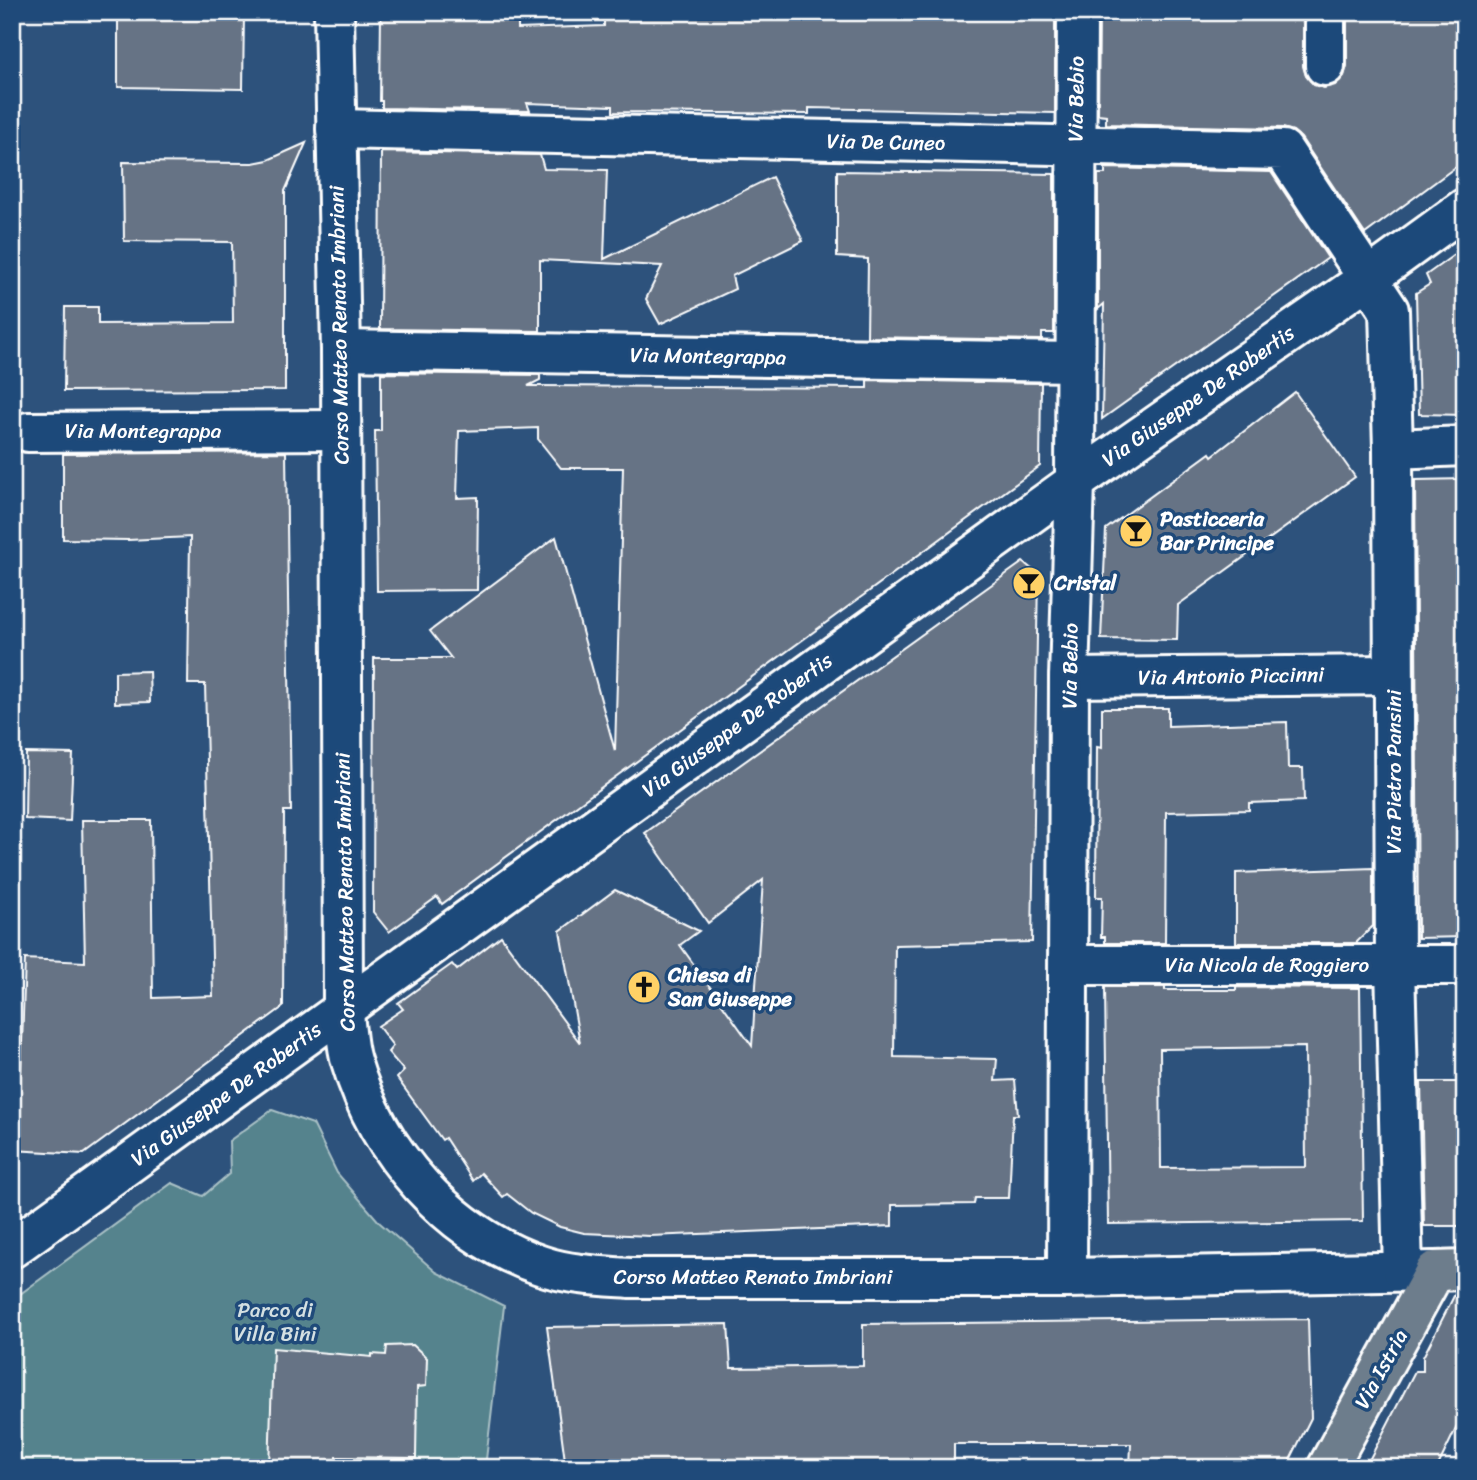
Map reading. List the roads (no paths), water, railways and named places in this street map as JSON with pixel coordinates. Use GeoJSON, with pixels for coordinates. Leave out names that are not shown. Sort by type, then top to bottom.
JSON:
{"type":"FeatureCollection","features":[{"type":"Feature","properties":{"kind":"main road","name":"Via Istria"},"geometry":{"type":"LineString","coordinates":[[1327,1468],[1434,1271]]}},
{"type":"Feature","properties":{"kind":"street","name":"Corso Matteo Renato Imbriani"},"geometry":{"type":"LineString","coordinates":[[334,12],[341,350],[344,1008],[350,1059],[369,1111],[398,1160],[440,1204],[491,1243],[541,1265],[580,1274],[630,1278],[1067,1278],[1434,1271]]}},
{"type":"Feature","properties":{"kind":"street","name":"Via Bebio"},"geometry":{"type":"LineString","coordinates":[[1067,1278],[1069,678],[1075,482],[1077,12]]}},
{"type":"Feature","properties":{"kind":"street"},"geometry":{"type":"LineString","coordinates":[[1325,12],[1325,66]]}},
{"type":"Feature","properties":{"kind":"street","name":"Via De Cuneo"},"geometry":{"type":"LineString","coordinates":[[336,129],[1283,150],[1367,279]]}},
{"type":"Feature","properties":{"kind":"street","name":"Via Giuseppe De Robertis"},"geometry":{"type":"LineString","coordinates":[[12,1248],[1075,482],[1465,208]]}},
{"type":"Feature","properties":{"kind":"street","name":"Via Pietro Pansini"},"geometry":{"type":"LineString","coordinates":[[1367,279],[1389,310],[1393,449],[1395,966],[1434,1271]]}},
{"type":"Feature","properties":{"kind":"street","name":"Via Montegrappa"},"geometry":{"type":"LineString","coordinates":[[341,350],[1075,362]]}},
{"type":"Feature","properties":{"kind":"street","name":"Via Montegrappa"},"geometry":{"type":"LineString","coordinates":[[28,432],[341,430]]}},
{"type":"Feature","properties":{"kind":"street"},"geometry":{"type":"LineString","coordinates":[[1393,449],[1465,446]]}},
{"type":"Feature","properties":{"kind":"street","name":"Via Antonio Piccinni"},"geometry":{"type":"LineString","coordinates":[[1069,678],[1393,675]]}},
{"type":"Feature","properties":{"kind":"street","name":"Via Nicola de Roggiero"},"geometry":{"type":"LineString","coordinates":[[1069,965],[1465,965]]}},
{"type":"Feature","properties":{"kind":"place","name":"Pasticceria Bar Principe"},"geometry":{"type":"Point","coordinates":[1136,531]}},
{"type":"Feature","properties":{"kind":"place","name":"Cristal"},"geometry":{"type":"Point","coordinates":[1029,583]}},
{"type":"Feature","properties":{"kind":"place","name":"Chiesa di San Giuseppe"},"geometry":{"type":"Point","coordinates":[644,987]}},
{"type":"Feature","properties":{"kind":"park label","name":"Parco di Villa Bini"},"geometry":{"type":"Point","coordinates":[275,1322]}}]}
